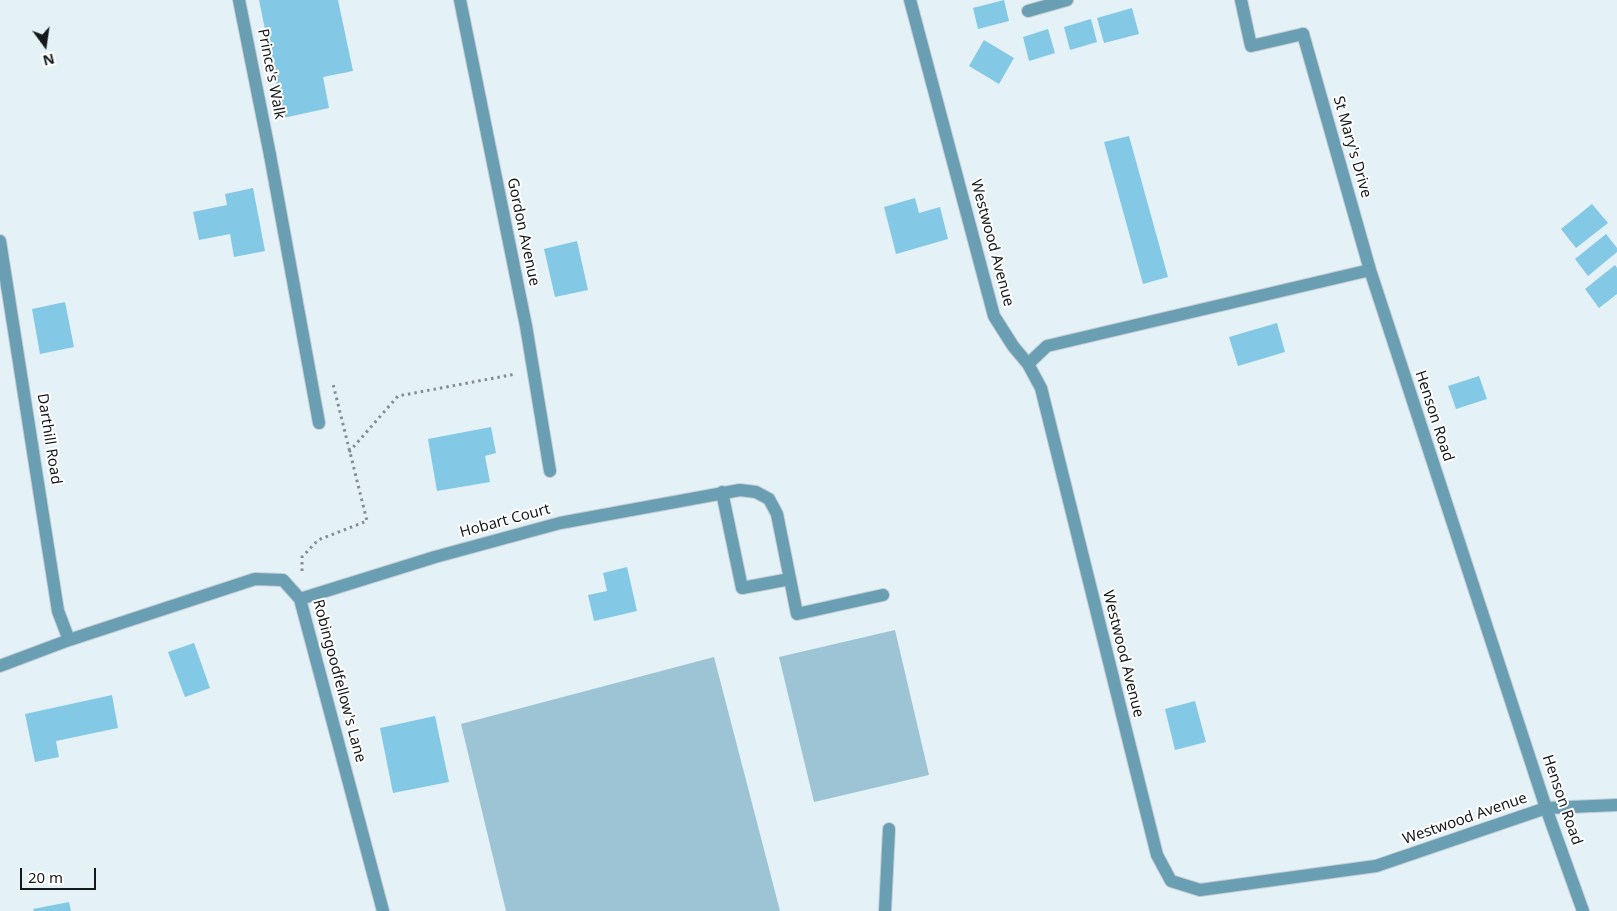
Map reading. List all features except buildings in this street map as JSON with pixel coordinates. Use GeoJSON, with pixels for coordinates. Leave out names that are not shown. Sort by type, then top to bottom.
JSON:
{"type":"FeatureCollection","features":[{"type":"Feature","properties":{"kind":"street","name":"Prince's Walk"},"geometry":{"type":"LineString","coordinates":[[239,0],[270,155],[319,423]]}},
{"type":"Feature","properties":{"kind":"street","name":"Gordon Avenue"},"geometry":{"type":"LineString","coordinates":[[460,0],[533,370],[550,471]]}},
{"type":"Feature","properties":{"kind":"street","name":"Westwood Avenue"},"geometry":{"type":"LineString","coordinates":[[910,0],[994,316],[1013,346],[1028,364],[1041,388],[1157,855],[1171,880],[1200,890],[1376,866],[1546,808],[1617,805]]}},
{"type":"Feature","properties":{"kind":"street"},"geometry":{"type":"LineString","coordinates":[[1028,11],[1065,0]]}},
{"type":"Feature","properties":{"kind":"street","name":"St Mary's Drive"},"geometry":{"type":"LineString","coordinates":[[1241,0],[1252,46],[1303,34],[1370,270]]}},
{"type":"Feature","properties":{"kind":"street","name":"Darthill Road"},"geometry":{"type":"LineString","coordinates":[[0,241],[58,611],[69,640]]}},
{"type":"Feature","properties":{"kind":"street"},"geometry":{"type":"LineString","coordinates":[[1028,364],[1047,346],[1370,270]]}},
{"type":"Feature","properties":{"kind":"street","name":"Henson Road"},"geometry":{"type":"LineString","coordinates":[[1370,270],[1546,808],[1584,911]]}},
{"type":"Feature","properties":{"kind":"street","name":"Hobart Court"},"geometry":{"type":"LineString","coordinates":[[300,599],[435,557],[560,523],[722,492],[748,491],[769,498],[778,514],[797,614],[883,595]]}},
{"type":"Feature","properties":{"kind":"street"},"geometry":{"type":"LineString","coordinates":[[722,492],[742,588],[790,578]]}},
{"type":"Feature","properties":{"kind":"street","name":"Robingoodfellow's Lane"},"geometry":{"type":"LineString","coordinates":[[0,666],[69,640],[255,578],[283,580],[300,599],[383,911]]}},
{"type":"Feature","properties":{"kind":"street"},"geometry":{"type":"LineString","coordinates":[[885,911],[890,829]]}},
{"type":"Feature","properties":{"kind":"path"},"geometry":{"type":"LineString","coordinates":[[350,452],[398,396],[533,370]]}},
{"type":"Feature","properties":{"kind":"shaded area"},"geometry":{"type":"Polygon","coordinates":[[[895,630],[929,775],[814,802],[779,657],[895,630]]]}},
{"type":"Feature","properties":{"kind":"shaded area"},"geometry":{"type":"Polygon","coordinates":[[[714,657],[780,911],[506,911],[461,724],[714,657]]]}}]}
